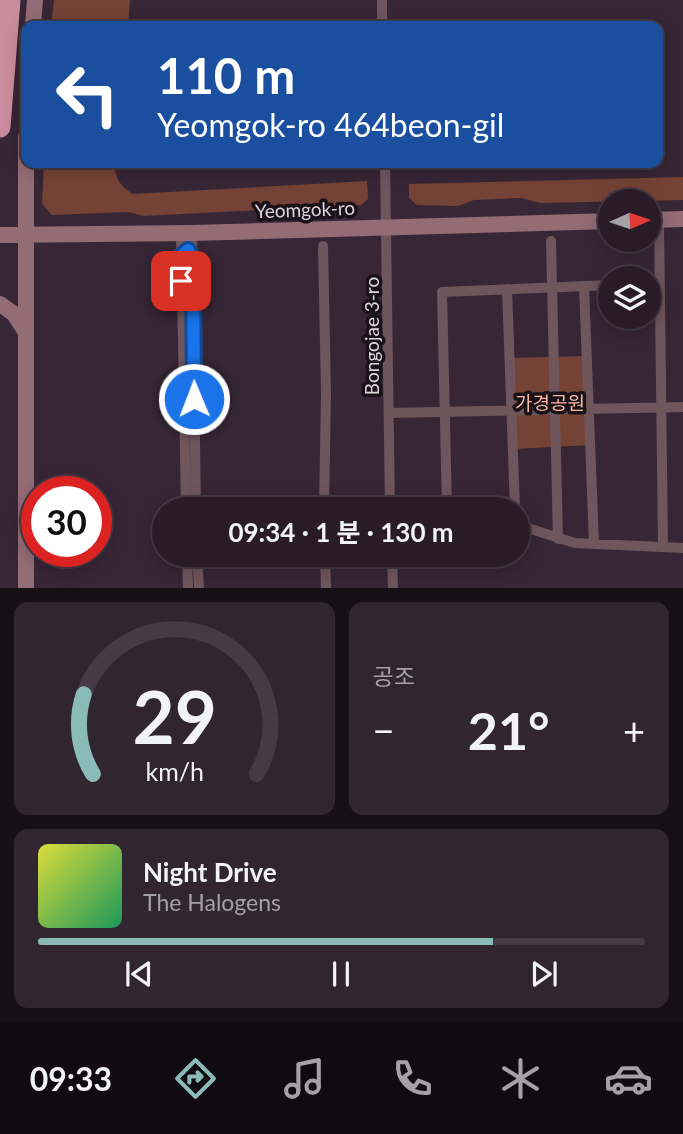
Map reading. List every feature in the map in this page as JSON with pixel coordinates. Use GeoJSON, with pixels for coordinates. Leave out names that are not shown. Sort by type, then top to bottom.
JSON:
{"type":"FeatureCollection","features":[{"type":"Feature","properties":{"kind":"highway"},"geometry":{"type":"LineString","coordinates":[[0,127],[12,0]]}},
{"type":"Feature","properties":{"kind":"main road"},"geometry":{"type":"LineString","coordinates":[[33,21],[35,0]]}},
{"type":"Feature","properties":{"kind":"main road"},"geometry":{"type":"LineString","coordinates":[[26,168],[26,588]]}},
{"type":"Feature","properties":{"kind":"main road"},"geometry":{"type":"LineString","coordinates":[[662,220],[683,219]]}},
{"type":"Feature","properties":{"kind":"main road","name":"Yeomgok-ro"},"geometry":{"type":"LineString","coordinates":[[0,234],[186,233],[598,221]]}},
{"type":"Feature","properties":{"kind":"main road"},"geometry":{"type":"LineString","coordinates":[[0,304],[14,314],[25,331]]}},
{"type":"Feature","properties":{"kind":"street"},"geometry":{"type":"LineString","coordinates":[[382,0],[382,21]]}},
{"type":"Feature","properties":{"kind":"street","name":"Bongojae 3-ro"},"geometry":{"type":"LineString","coordinates":[[385,168],[390,497]]}},
{"type":"Feature","properties":{"kind":"street"},"geometry":{"type":"LineString","coordinates":[[186,233],[196,497]]}},
{"type":"Feature","properties":{"kind":"street"},"geometry":{"type":"LineString","coordinates":[[551,241],[558,539]]}},
{"type":"Feature","properties":{"kind":"street"},"geometry":{"type":"LineString","coordinates":[[323,246],[326,393],[324,497]]}},
{"type":"Feature","properties":{"kind":"street"},"geometry":{"type":"LineString","coordinates":[[658,252],[662,283],[663,547]]}},
{"type":"Feature","properties":{"kind":"street"},"geometry":{"type":"LineString","coordinates":[[186,497],[187,255]]}},
{"type":"Feature","properties":{"kind":"street"},"geometry":{"type":"LineString","coordinates":[[447,497],[442,292],[598,285]]}},
{"type":"Feature","properties":{"kind":"street"},"geometry":{"type":"LineString","coordinates":[[584,286],[594,544]]}},
{"type":"Feature","properties":{"kind":"street"},"geometry":{"type":"LineString","coordinates":[[507,289],[515,497]]}},
{"type":"Feature","properties":{"kind":"street"},"geometry":{"type":"LineString","coordinates":[[389,413],[683,407]]}},
{"type":"Feature","properties":{"kind":"street"},"geometry":{"type":"LineString","coordinates":[[530,529],[558,539],[594,544],[683,548]]}},
{"type":"Feature","properties":{"kind":"street"},"geometry":{"type":"LineString","coordinates":[[187,567],[188,588]]}},
{"type":"Feature","properties":{"kind":"street"},"geometry":{"type":"LineString","coordinates":[[198,567],[199,588]]}},
{"type":"Feature","properties":{"kind":"street"},"geometry":{"type":"LineString","coordinates":[[325,567],[326,588]]}},
{"type":"Feature","properties":{"kind":"street"},"geometry":{"type":"LineString","coordinates":[[392,567],[393,588]]}},
{"type":"Feature","properties":{"kind":"green space"},"geometry":{"type":"Polygon","coordinates":[[[54,0],[130,0],[128,21],[52,21],[54,0]]]}},
{"type":"Feature","properties":{"kind":"green space"},"geometry":{"type":"Polygon","coordinates":[[[44,168],[116,168],[119,182],[133,194],[367,181],[368,199],[361,205],[144,216],[128,212],[52,215],[42,204],[44,168]]]}},
{"type":"Feature","properties":{"kind":"green space"},"geometry":{"type":"Polygon","coordinates":[[[683,177],[683,200],[662,200],[662,189],[598,189],[598,202],[540,203],[521,198],[474,200],[458,206],[417,205],[409,198],[409,184],[683,177]]]}},
{"type":"Feature","properties":{"kind":"green space","name":"가경공원"},"geometry":{"type":"Polygon","coordinates":[[[587,356],[590,445],[513,449],[509,358],[587,356]]]}},
{"type":"Feature","properties":{"kind":"route"},"geometry":{"type":"LineString","coordinates":[[181,281],[181,256],[188,250],[192,254],[193,262],[194,399]]}}]}
